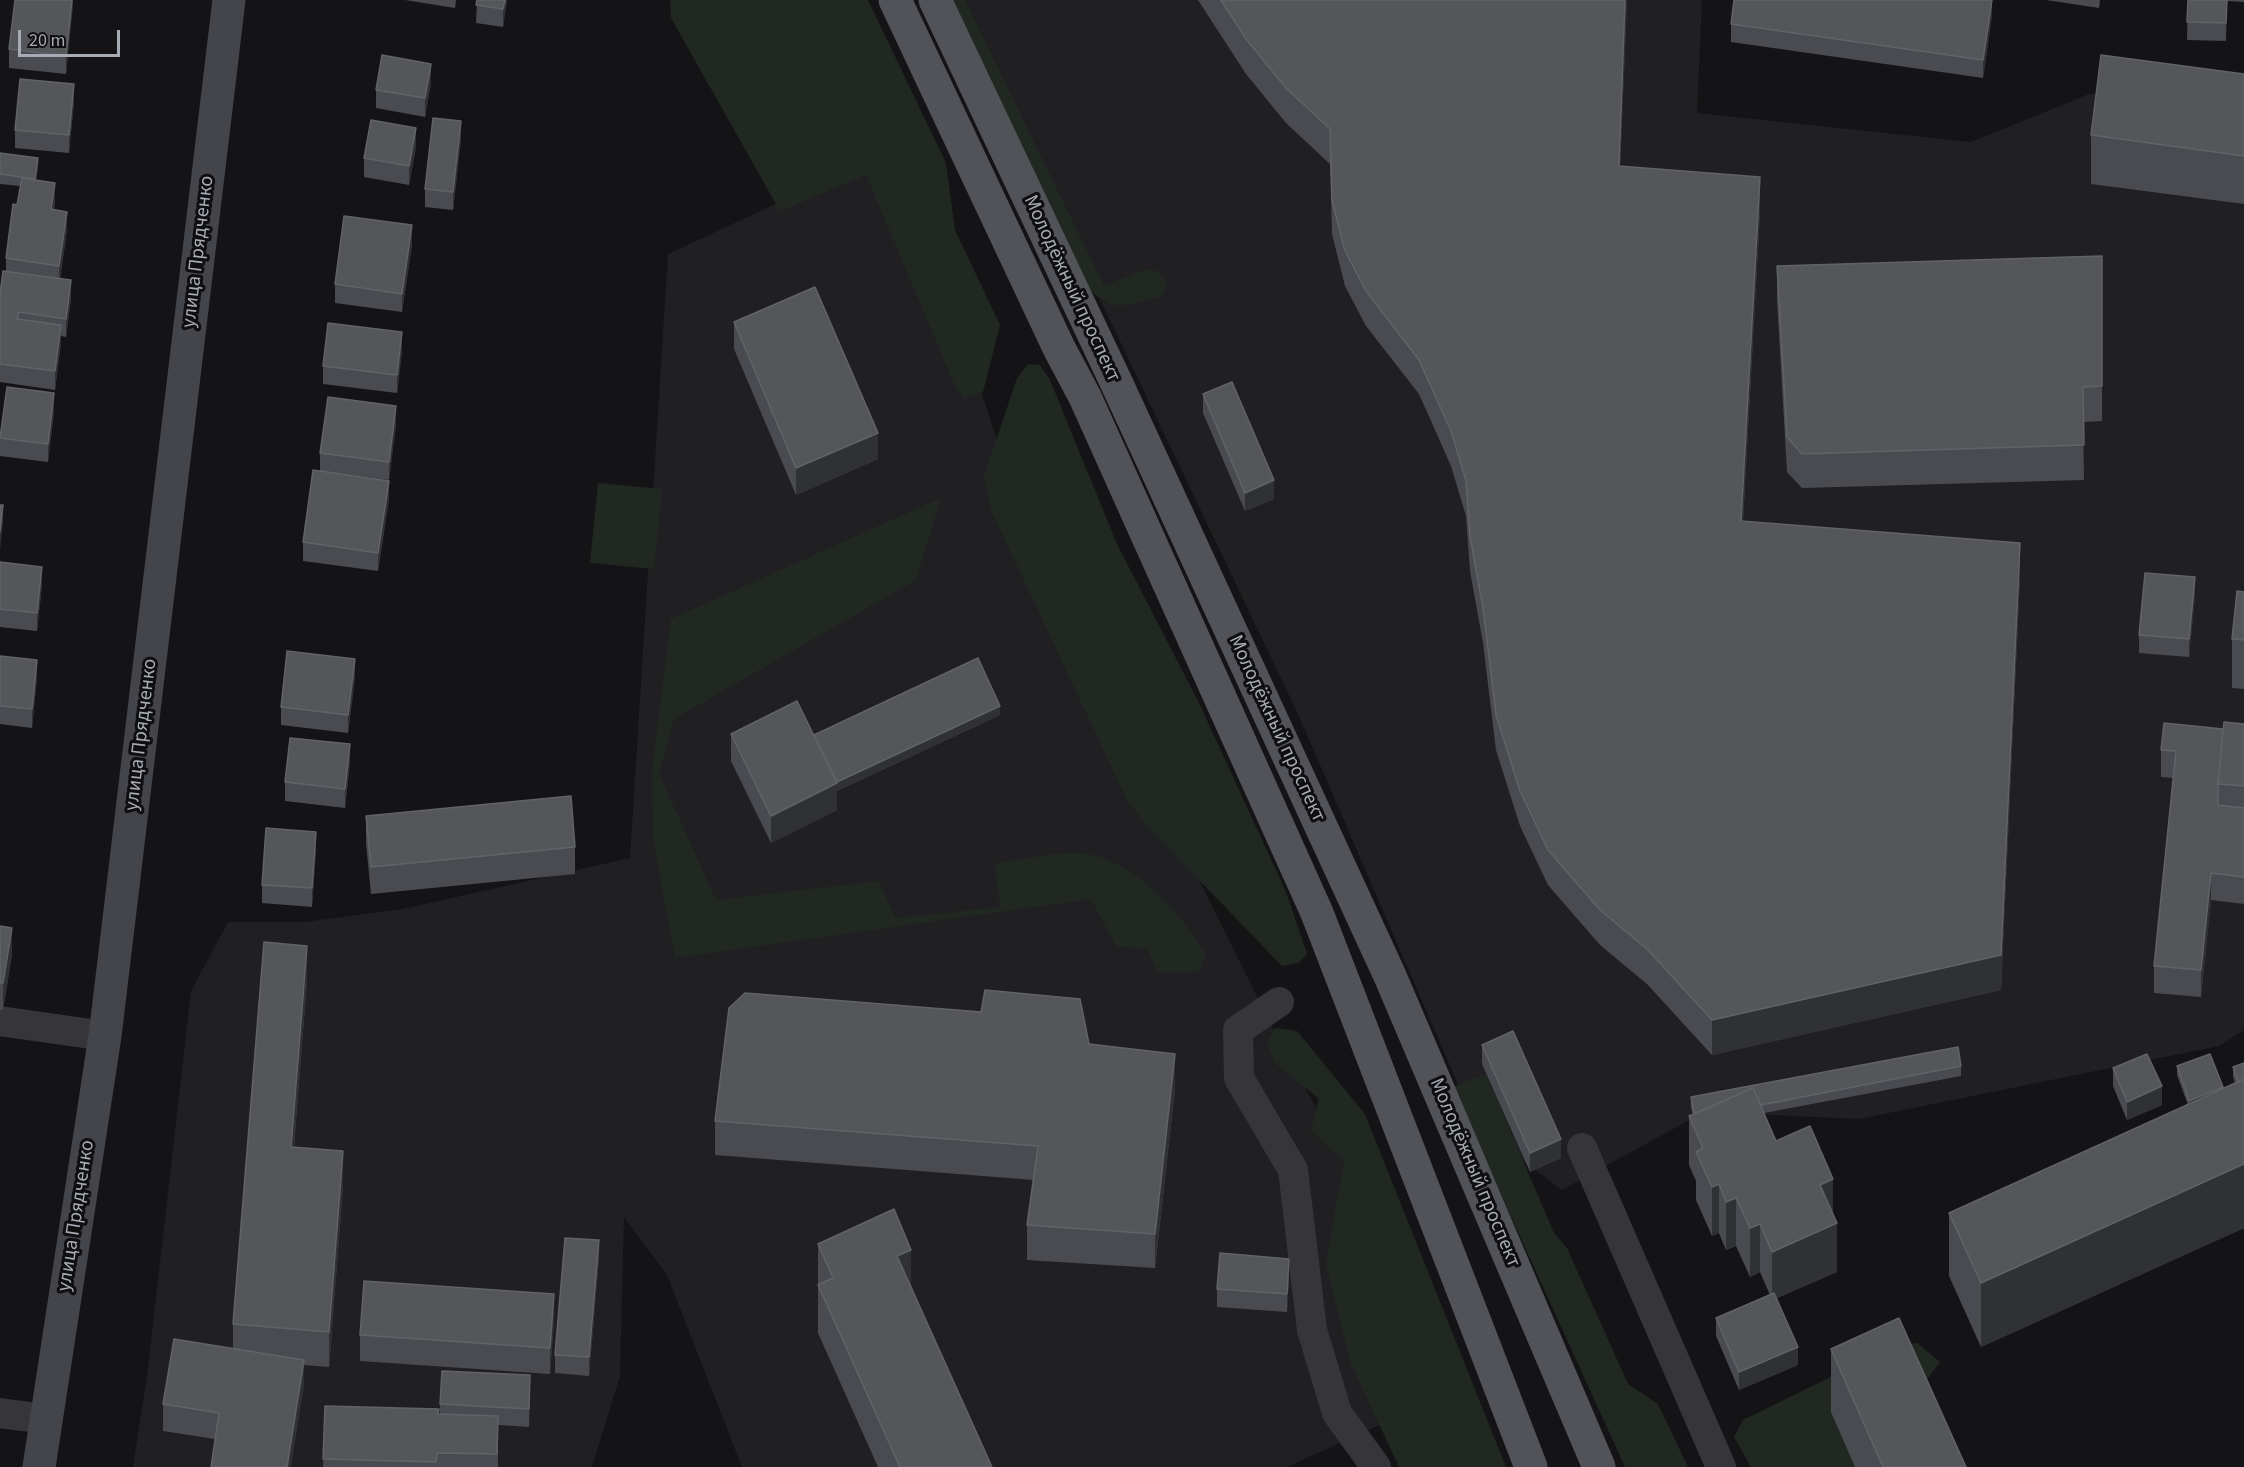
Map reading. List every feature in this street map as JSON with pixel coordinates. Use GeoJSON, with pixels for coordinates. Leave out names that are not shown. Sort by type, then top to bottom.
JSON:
{"type":"FeatureCollection","features":[{"type":"Feature","properties":{"kind":"main road","name":"улица Прядченко"},"geometry":{"type":"LineString","coordinates":[[39,1467],[105,1036],[229,0]]}},
{"type":"Feature","properties":{"kind":"main road","name":"Молодёжный проспект"},"geometry":{"type":"LineString","coordinates":[[895,0],[1059,348],[1085,397],[1317,913],[1531,1467]]}},
{"type":"Feature","properties":{"kind":"main road","name":"Молодёжный проспект"},"geometry":{"type":"LineString","coordinates":[[935,0],[1117,384],[1390,976],[1599,1467]]}},
{"type":"Feature","properties":{"kind":"street"},"geometry":{"type":"LineString","coordinates":[[1279,1002],[1238,1030],[1239,1078],[1293,1170],[1312,1330],[1337,1413],[1376,1467]]}},
{"type":"Feature","properties":{"kind":"street"},"geometry":{"type":"LineString","coordinates":[[0,1021],[105,1036]]}},
{"type":"Feature","properties":{"kind":"street"},"geometry":{"type":"LineString","coordinates":[[1582,1148],[1721,1467]]}},
{"type":"Feature","properties":{"kind":"street"},"geometry":{"type":"LineString","coordinates":[[0,1413],[45,1419]]}},
{"type":"Feature","properties":{"kind":"shaded area"},"geometry":{"type":"Polygon","coordinates":[[[670,0],[868,0],[946,163],[955,230],[1000,325],[983,392],[964,399],[956,388],[866,175],[780,211],[671,18],[670,0]]]}},
{"type":"Feature","properties":{"kind":"shaded area"},"geometry":{"type":"Polygon","coordinates":[[[951,0],[965,0],[1104,286],[1146,269],[1160,272],[1167,284],[1161,296],[1128,305],[1111,304],[1102,300],[1083,283],[951,0]]]}},
{"type":"Feature","properties":{"kind":"shaded area"},"geometry":{"type":"Polygon","coordinates":[[[957,0],[1702,0],[1697,113],[1971,142],[2089,94],[2244,101],[2244,1030],[2219,1046],[1859,1119],[1704,1112],[1562,1190],[1476,1126],[1298,714],[957,0]]]}},
{"type":"Feature","properties":{"kind":"shaded area"},"geometry":{"type":"Polygon","coordinates":[[[866,162],[921,207],[1029,538],[1289,1061],[1348,1161],[1448,1394],[1287,1467],[742,1467],[667,1275],[624,1217],[620,1376],[592,1467],[133,1467],[148,1368],[191,991],[228,922],[305,922],[403,909],[630,858],[668,254],[866,162]]]}},
{"type":"Feature","properties":{"kind":"shaded area"},"geometry":{"type":"Polygon","coordinates":[[[1028,364],[1040,365],[1050,380],[1117,544],[1199,703],[1286,892],[1307,954],[1299,963],[1282,966],[1147,826],[1126,798],[991,510],[984,477],[1017,378],[1028,364]]]}},
{"type":"Feature","properties":{"kind":"shaded area"},"geometry":{"type":"Polygon","coordinates":[[[598,483],[662,489],[654,569],[590,563],[598,483]]]}},
{"type":"Feature","properties":{"kind":"shaded area"},"geometry":{"type":"Polygon","coordinates":[[[941,498],[916,580],[674,719],[659,774],[716,900],[879,881],[895,918],[1000,907],[995,863],[1077,853],[1097,856],[1116,863],[1152,888],[1183,921],[1206,954],[1199,972],[1158,973],[1148,950],[1116,946],[1091,899],[675,958],[653,838],[652,771],[671,619],[941,498]]]}},
{"type":"Feature","properties":{"kind":"shaded area"},"geometry":{"type":"Polygon","coordinates":[[[1275,1028],[1297,1031],[1365,1114],[1506,1467],[1399,1467],[1351,1364],[1326,1264],[1344,1161],[1311,1130],[1319,1099],[1275,1063],[1267,1043],[1275,1028]]]}},
{"type":"Feature","properties":{"kind":"shaded area"},"geometry":{"type":"Polygon","coordinates":[[[1486,1074],[1554,1233],[1567,1248],[1628,1384],[1658,1404],[1688,1467],[1625,1467],[1452,1087],[1486,1074]]]}},
{"type":"Feature","properties":{"kind":"shaded area"},"geometry":{"type":"Polygon","coordinates":[[[1917,1343],[1940,1362],[1928,1378],[1899,1382],[1855,1467],[1751,1467],[1734,1437],[1743,1420],[1896,1345],[1917,1343]]]}},
{"type":"Feature","properties":{"kind":"building"},"geometry":{"type":"Polygon","coordinates":[[[15,0],[72,0],[66,56],[9,49],[15,0]]]}},
{"type":"Feature","properties":{"kind":"building"},"geometry":{"type":"Polygon","coordinates":[[[477,0],[505,0],[503,9],[476,5],[477,0]]]}},
{"type":"Feature","properties":{"kind":"building"},"geometry":{"type":"Polygon","coordinates":[[[1221,0],[1625,0],[1619,166],[1760,177],[1741,521],[2020,543],[2001,955],[1712,1020],[1647,949],[1600,910],[1548,850],[1520,791],[1496,715],[1483,608],[1470,536],[1466,481],[1451,431],[1419,360],[1366,291],[1345,251],[1332,200],[1330,129],[1286,88],[1246,39],[1221,0]]]}},
{"type":"Feature","properties":{"kind":"building"},"geometry":{"type":"Polygon","coordinates":[[[1734,0],[1992,0],[1983,60],[1731,24],[1734,0]]]}},
{"type":"Feature","properties":{"kind":"building"},"geometry":{"type":"Polygon","coordinates":[[[2188,0],[2227,0],[2226,23],[2187,22],[2188,0]]]}},
{"type":"Feature","properties":{"kind":"building"},"geometry":{"type":"Polygon","coordinates":[[[382,55],[431,64],[425,98],[376,90],[382,55]]]}},
{"type":"Feature","properties":{"kind":"building"},"geometry":{"type":"Polygon","coordinates":[[[2101,55],[2244,74],[2244,156],[2091,135],[2101,55]]]}},
{"type":"Feature","properties":{"kind":"building"},"geometry":{"type":"Polygon","coordinates":[[[20,79],[74,84],[69,135],[15,130],[20,79]]]}},
{"type":"Feature","properties":{"kind":"building"},"geometry":{"type":"Polygon","coordinates":[[[433,118],[461,121],[453,192],[425,189],[433,118]]]}},
{"type":"Feature","properties":{"kind":"building"},"geometry":{"type":"Polygon","coordinates":[[[371,120],[416,128],[409,166],[364,158],[371,120]]]}},
{"type":"Feature","properties":{"kind":"building"},"geometry":{"type":"Polygon","coordinates":[[[0,153],[38,158],[35,179],[0,174],[0,153]]]}},
{"type":"Feature","properties":{"kind":"building"},"geometry":{"type":"Polygon","coordinates":[[[22,178],[55,183],[51,209],[67,212],[59,266],[6,258],[13,204],[17,205],[22,178]]]}},
{"type":"Feature","properties":{"kind":"building"},"geometry":{"type":"Polygon","coordinates":[[[344,216],[412,225],[402,294],[335,284],[344,216]]]}},
{"type":"Feature","properties":{"kind":"building"},"geometry":{"type":"Polygon","coordinates":[[[2102,256],[2102,386],[2083,387],[2084,445],[1802,454],[1787,437],[1777,266],[2102,256]]]}},
{"type":"Feature","properties":{"kind":"building"},"geometry":{"type":"Polygon","coordinates":[[[3,271],[71,280],[66,319],[19,312],[17,319],[61,325],[55,371],[0,364],[0,294],[3,271]]]}},
{"type":"Feature","properties":{"kind":"building"},"geometry":{"type":"Polygon","coordinates":[[[815,287],[878,433],[796,468],[734,322],[815,287]]]}},
{"type":"Feature","properties":{"kind":"building"},"geometry":{"type":"Polygon","coordinates":[[[328,323],[402,332],[397,375],[323,366],[328,323]]]}},
{"type":"Feature","properties":{"kind":"building"},"geometry":{"type":"Polygon","coordinates":[[[1232,382],[1274,480],[1245,493],[1203,394],[1232,382]]]}},
{"type":"Feature","properties":{"kind":"building"},"geometry":{"type":"Polygon","coordinates":[[[7,387],[54,393],[48,444],[0,438],[7,387]]]}},
{"type":"Feature","properties":{"kind":"building"},"geometry":{"type":"Polygon","coordinates":[[[328,397],[396,406],[389,462],[320,453],[328,397]]]}},
{"type":"Feature","properties":{"kind":"building"},"geometry":{"type":"Polygon","coordinates":[[[313,470],[389,481],[378,553],[303,542],[313,470]]]}},
{"type":"Feature","properties":{"kind":"building"},"geometry":{"type":"Polygon","coordinates":[[[0,505],[3,505],[0,532],[0,505]]]}},
{"type":"Feature","properties":{"kind":"building"},"geometry":{"type":"Polygon","coordinates":[[[0,562],[42,567],[37,613],[0,609],[0,562]]]}},
{"type":"Feature","properties":{"kind":"building"},"geometry":{"type":"Polygon","coordinates":[[[2145,573],[2195,577],[2189,639],[2139,635],[2145,573]]]}},
{"type":"Feature","properties":{"kind":"building"},"geometry":{"type":"Polygon","coordinates":[[[2237,591],[2244,592],[2244,640],[2232,639],[2237,591]]]}},
{"type":"Feature","properties":{"kind":"building"},"geometry":{"type":"Polygon","coordinates":[[[287,651],[355,659],[348,715],[281,707],[287,651]]]}},
{"type":"Feature","properties":{"kind":"building"},"geometry":{"type":"Polygon","coordinates":[[[0,656],[37,660],[32,709],[0,706],[0,656]]]}},
{"type":"Feature","properties":{"kind":"building"},"geometry":{"type":"Polygon","coordinates":[[[978,658],[1000,706],[837,782],[814,735],[978,658]]]}},
{"type":"Feature","properties":{"kind":"building"},"geometry":{"type":"Polygon","coordinates":[[[797,701],[837,783],[771,816],[731,734],[797,701]]]}},
{"type":"Feature","properties":{"kind":"building"},"geometry":{"type":"Polygon","coordinates":[[[2224,722],[2244,724],[2244,786],[2218,784],[2224,722]]]}},
{"type":"Feature","properties":{"kind":"building"},"geometry":{"type":"Polygon","coordinates":[[[2164,723],[2223,729],[2218,805],[2244,808],[2244,877],[2211,873],[2201,970],[2154,966],[2176,751],[2161,750],[2164,723]]]}},
{"type":"Feature","properties":{"kind":"building"},"geometry":{"type":"Polygon","coordinates":[[[290,738],[350,744],[345,789],[285,782],[290,738]]]}},
{"type":"Feature","properties":{"kind":"building"},"geometry":{"type":"Polygon","coordinates":[[[571,796],[575,847],[371,867],[366,816],[571,796]]]}},
{"type":"Feature","properties":{"kind":"building"},"geometry":{"type":"Polygon","coordinates":[[[266,828],[316,832],[312,888],[262,885],[266,828]]]}},
{"type":"Feature","properties":{"kind":"building"},"geometry":{"type":"Polygon","coordinates":[[[0,926],[12,928],[3,983],[0,983],[0,926]]]}},
{"type":"Feature","properties":{"kind":"building"},"geometry":{"type":"Polygon","coordinates":[[[264,942],[307,946],[291,1147],[343,1151],[329,1332],[233,1324],[264,942]]]}},
{"type":"Feature","properties":{"kind":"building"},"geometry":{"type":"Polygon","coordinates":[[[985,990],[1080,999],[1089,1044],[1175,1054],[1155,1234],[1027,1225],[1038,1146],[715,1121],[729,1008],[745,993],[981,1012],[985,990]]]}},
{"type":"Feature","properties":{"kind":"building"},"geometry":{"type":"Polygon","coordinates":[[[1513,1031],[1561,1139],[1530,1153],[1482,1045],[1513,1031]]]}},
{"type":"Feature","properties":{"kind":"building"},"geometry":{"type":"Polygon","coordinates":[[[1958,1047],[1961,1066],[1761,1105],[1753,1088],[1694,1114],[1691,1097],[1958,1047]]]}},
{"type":"Feature","properties":{"kind":"building"},"geometry":{"type":"Polygon","coordinates":[[[2147,1054],[2162,1086],[2127,1102],[2113,1068],[2147,1054]]]}},
{"type":"Feature","properties":{"kind":"building"},"geometry":{"type":"Polygon","coordinates":[[[2210,1054],[2223,1087],[2189,1101],[2177,1066],[2210,1054]]]}},
{"type":"Feature","properties":{"kind":"building"},"geometry":{"type":"Polygon","coordinates":[[[2244,1063],[2244,1079],[2238,1082],[2233,1067],[2244,1063]]]}},
{"type":"Feature","properties":{"kind":"building"},"geometry":{"type":"Polygon","coordinates":[[[2244,1079],[2244,1164],[1981,1283],[1949,1213],[2244,1079]]]}},
{"type":"Feature","properties":{"kind":"building"},"geometry":{"type":"Polygon","coordinates":[[[1753,1088],[1776,1141],[1810,1126],[1833,1179],[1820,1185],[1837,1223],[1772,1252],[1760,1224],[1750,1228],[1736,1198],[1726,1202],[1719,1184],[1712,1187],[1696,1152],[1703,1148],[1689,1116],[1753,1088]]]}},
{"type":"Feature","properties":{"kind":"building"},"geometry":{"type":"Polygon","coordinates":[[[894,1209],[911,1250],[897,1256],[992,1467],[900,1467],[818,1285],[833,1278],[818,1244],[894,1209]]]}},
{"type":"Feature","properties":{"kind":"building"},"geometry":{"type":"Polygon","coordinates":[[[565,1238],[599,1240],[589,1357],[555,1355],[565,1238]]]}},
{"type":"Feature","properties":{"kind":"building"},"geometry":{"type":"Polygon","coordinates":[[[1220,1253],[1289,1259],[1287,1294],[1217,1289],[1220,1253]]]}},
{"type":"Feature","properties":{"kind":"building"},"geometry":{"type":"Polygon","coordinates":[[[364,1281],[554,1294],[550,1348],[360,1335],[364,1281]]]}},
{"type":"Feature","properties":{"kind":"building"},"geometry":{"type":"Polygon","coordinates":[[[1774,1293],[1798,1347],[1739,1372],[1716,1318],[1774,1293]]]}},
{"type":"Feature","properties":{"kind":"building"},"geometry":{"type":"Polygon","coordinates":[[[1899,1318],[1966,1467],[1883,1467],[1831,1349],[1899,1318]]]}},
{"type":"Feature","properties":{"kind":"building"},"geometry":{"type":"Polygon","coordinates":[[[174,1339],[304,1360],[287,1467],[211,1467],[219,1413],[163,1404],[174,1339]]]}},
{"type":"Feature","properties":{"kind":"building"},"geometry":{"type":"Polygon","coordinates":[[[442,1371],[530,1375],[529,1409],[440,1404],[442,1371]]]}},
{"type":"Feature","properties":{"kind":"building"},"geometry":{"type":"Polygon","coordinates":[[[325,1406],[439,1409],[438,1414],[498,1416],[497,1454],[437,1453],[436,1462],[323,1459],[325,1406]]]}}]}
